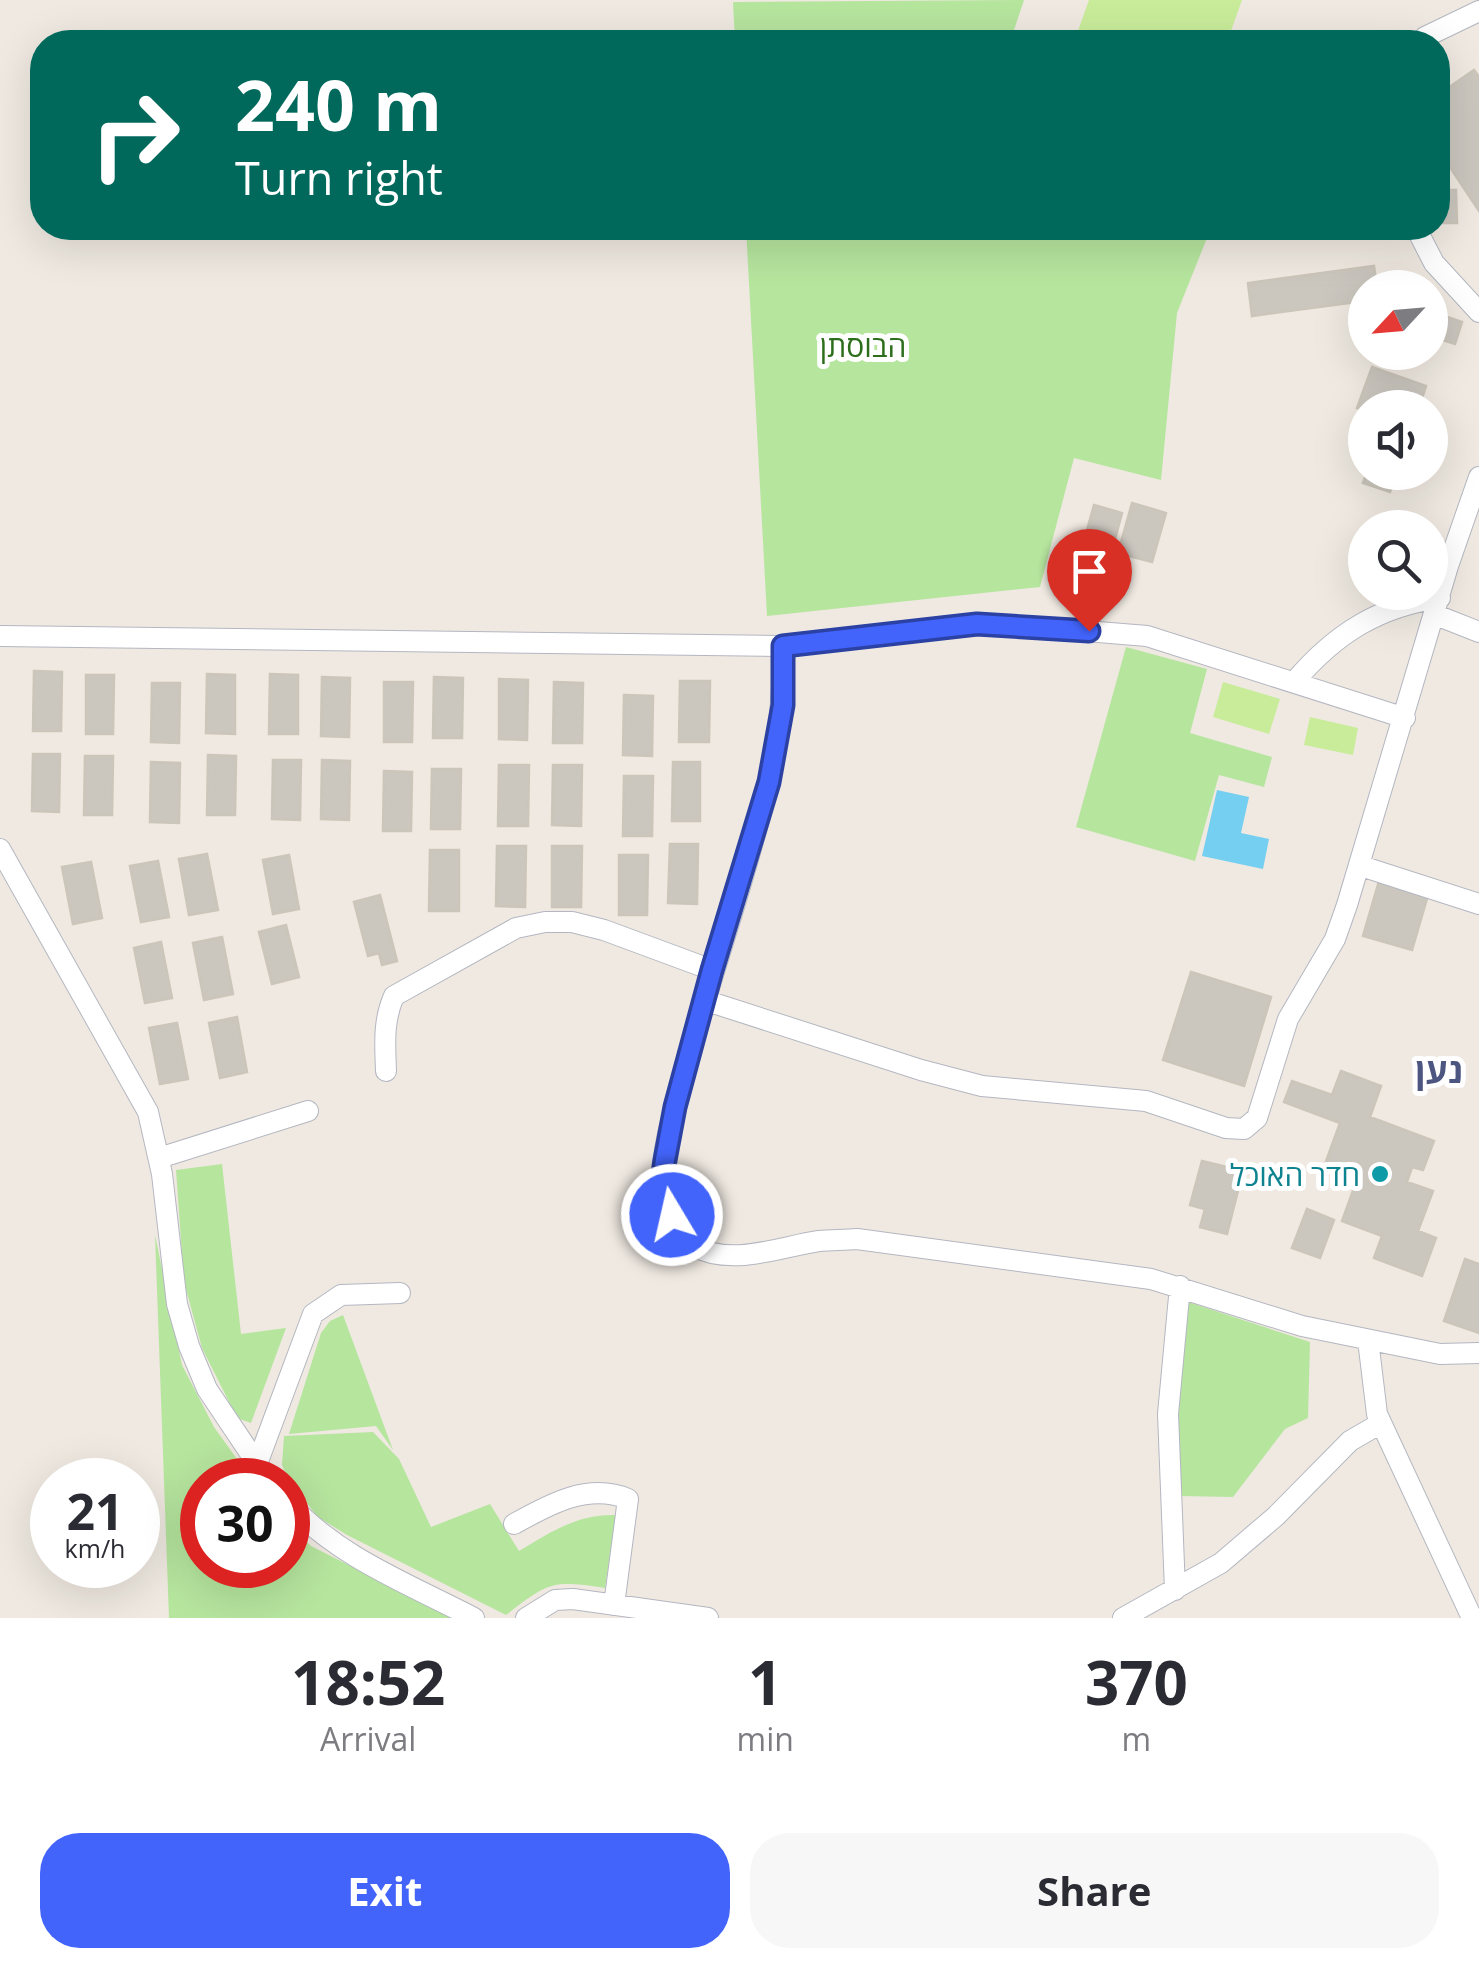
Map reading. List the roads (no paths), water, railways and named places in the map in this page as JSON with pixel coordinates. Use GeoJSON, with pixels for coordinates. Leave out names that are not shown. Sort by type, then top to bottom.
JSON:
{"type":"FeatureCollection","features":[{"type":"Feature","properties":{"kind":"street"},"geometry":{"type":"LineString","coordinates":[[1440,30],[1479,11]]}},
{"type":"Feature","properties":{"kind":"street"},"geometry":{"type":"LineString","coordinates":[[1422,240],[1434,263],[1479,312]]}},
{"type":"Feature","properties":{"kind":"street"},"geometry":{"type":"LineString","coordinates":[[1448,566],[1479,476]]}},
{"type":"Feature","properties":{"kind":"street"},"geometry":{"type":"LineString","coordinates":[[1294,680],[1352,626],[1383,611],[1397,610]]}},
{"type":"Feature","properties":{"kind":"street"},"geometry":{"type":"LineString","coordinates":[[704,1000],[982,1086],[1146,1100],[1226,1128],[1244,1129],[1257,1118],[1288,1020],[1335,939],[1361,866],[1437,610]]}},
{"type":"Feature","properties":{"kind":"street"},"geometry":{"type":"LineString","coordinates":[[1443,610],[1479,632]]}},
{"type":"Feature","properties":{"kind":"street"},"geometry":{"type":"LineString","coordinates":[[0,636],[783,646],[977,624],[1050,628],[1147,636],[1405,718]]}},
{"type":"Feature","properties":{"kind":"street"},"geometry":{"type":"LineString","coordinates":[[783,646],[783,705],[769,782],[675,1107],[662,1181],[678,1232],[690,1245],[715,1254],[755,1255],[822,1241],[857,1240],[1180,1286],[1302,1326],[1440,1354],[1479,1353]]}},
{"type":"Feature","properties":{"kind":"street"},"geometry":{"type":"LineString","coordinates":[[0,849],[148,1112],[160,1158],[177,1304],[189,1346],[208,1389],[254,1458]]}},
{"type":"Feature","properties":{"kind":"street"},"geometry":{"type":"LineString","coordinates":[[1361,866],[1479,904]]}},
{"type":"Feature","properties":{"kind":"street"},"geometry":{"type":"LineString","coordinates":[[386,1071],[384,1031],[394,996],[516,928],[572,922],[712,970]]}},
{"type":"Feature","properties":{"kind":"street"},"geometry":{"type":"LineString","coordinates":[[160,1158],[308,1111]]}},
{"type":"Feature","properties":{"kind":"street"},"geometry":{"type":"LineString","coordinates":[[1175,1590],[1168,1414],[1180,1286]]}},
{"type":"Feature","properties":{"kind":"street"},"geometry":{"type":"LineString","coordinates":[[267,1458],[312,1314],[341,1295],[400,1292]]}},
{"type":"Feature","properties":{"kind":"street"},"geometry":{"type":"LineString","coordinates":[[1368,1340],[1373,1393],[1381,1422],[1472,1618]]}},
{"type":"Feature","properties":{"kind":"street"},"geometry":{"type":"LineString","coordinates":[[1123,1618],[1221,1563],[1276,1516],[1350,1441],[1381,1422]]}},
{"type":"Feature","properties":{"kind":"street"},"geometry":{"type":"LineString","coordinates":[[514,1524],[557,1500],[594,1493],[628,1499],[614,1605]]}},
{"type":"Feature","properties":{"kind":"street"},"geometry":{"type":"LineString","coordinates":[[310,1526],[342,1550],[474,1618]]}},
{"type":"Feature","properties":{"kind":"street"},"geometry":{"type":"LineString","coordinates":[[526,1618],[555,1600],[708,1618]]}},
{"type":"Feature","properties":{"kind":"water"},"geometry":{"type":"Polygon","coordinates":[[[1217,790],[1249,797],[1241,833],[1269,839],[1263,869],[1202,856],[1217,790]]]}},
{"type":"Feature","properties":{"kind":"place","name":"חדר האוכל"},"geometry":{"type":"Point","coordinates":[1380,1174]}},
{"type":"Feature","properties":{"kind":"district","name":"נען"},"geometry":{"type":"Point","coordinates":[1439,1069]}},
{"type":"Feature","properties":{"kind":"park label","name":"הבוסתן"},"geometry":{"type":"Point","coordinates":[863,345]}}]}
